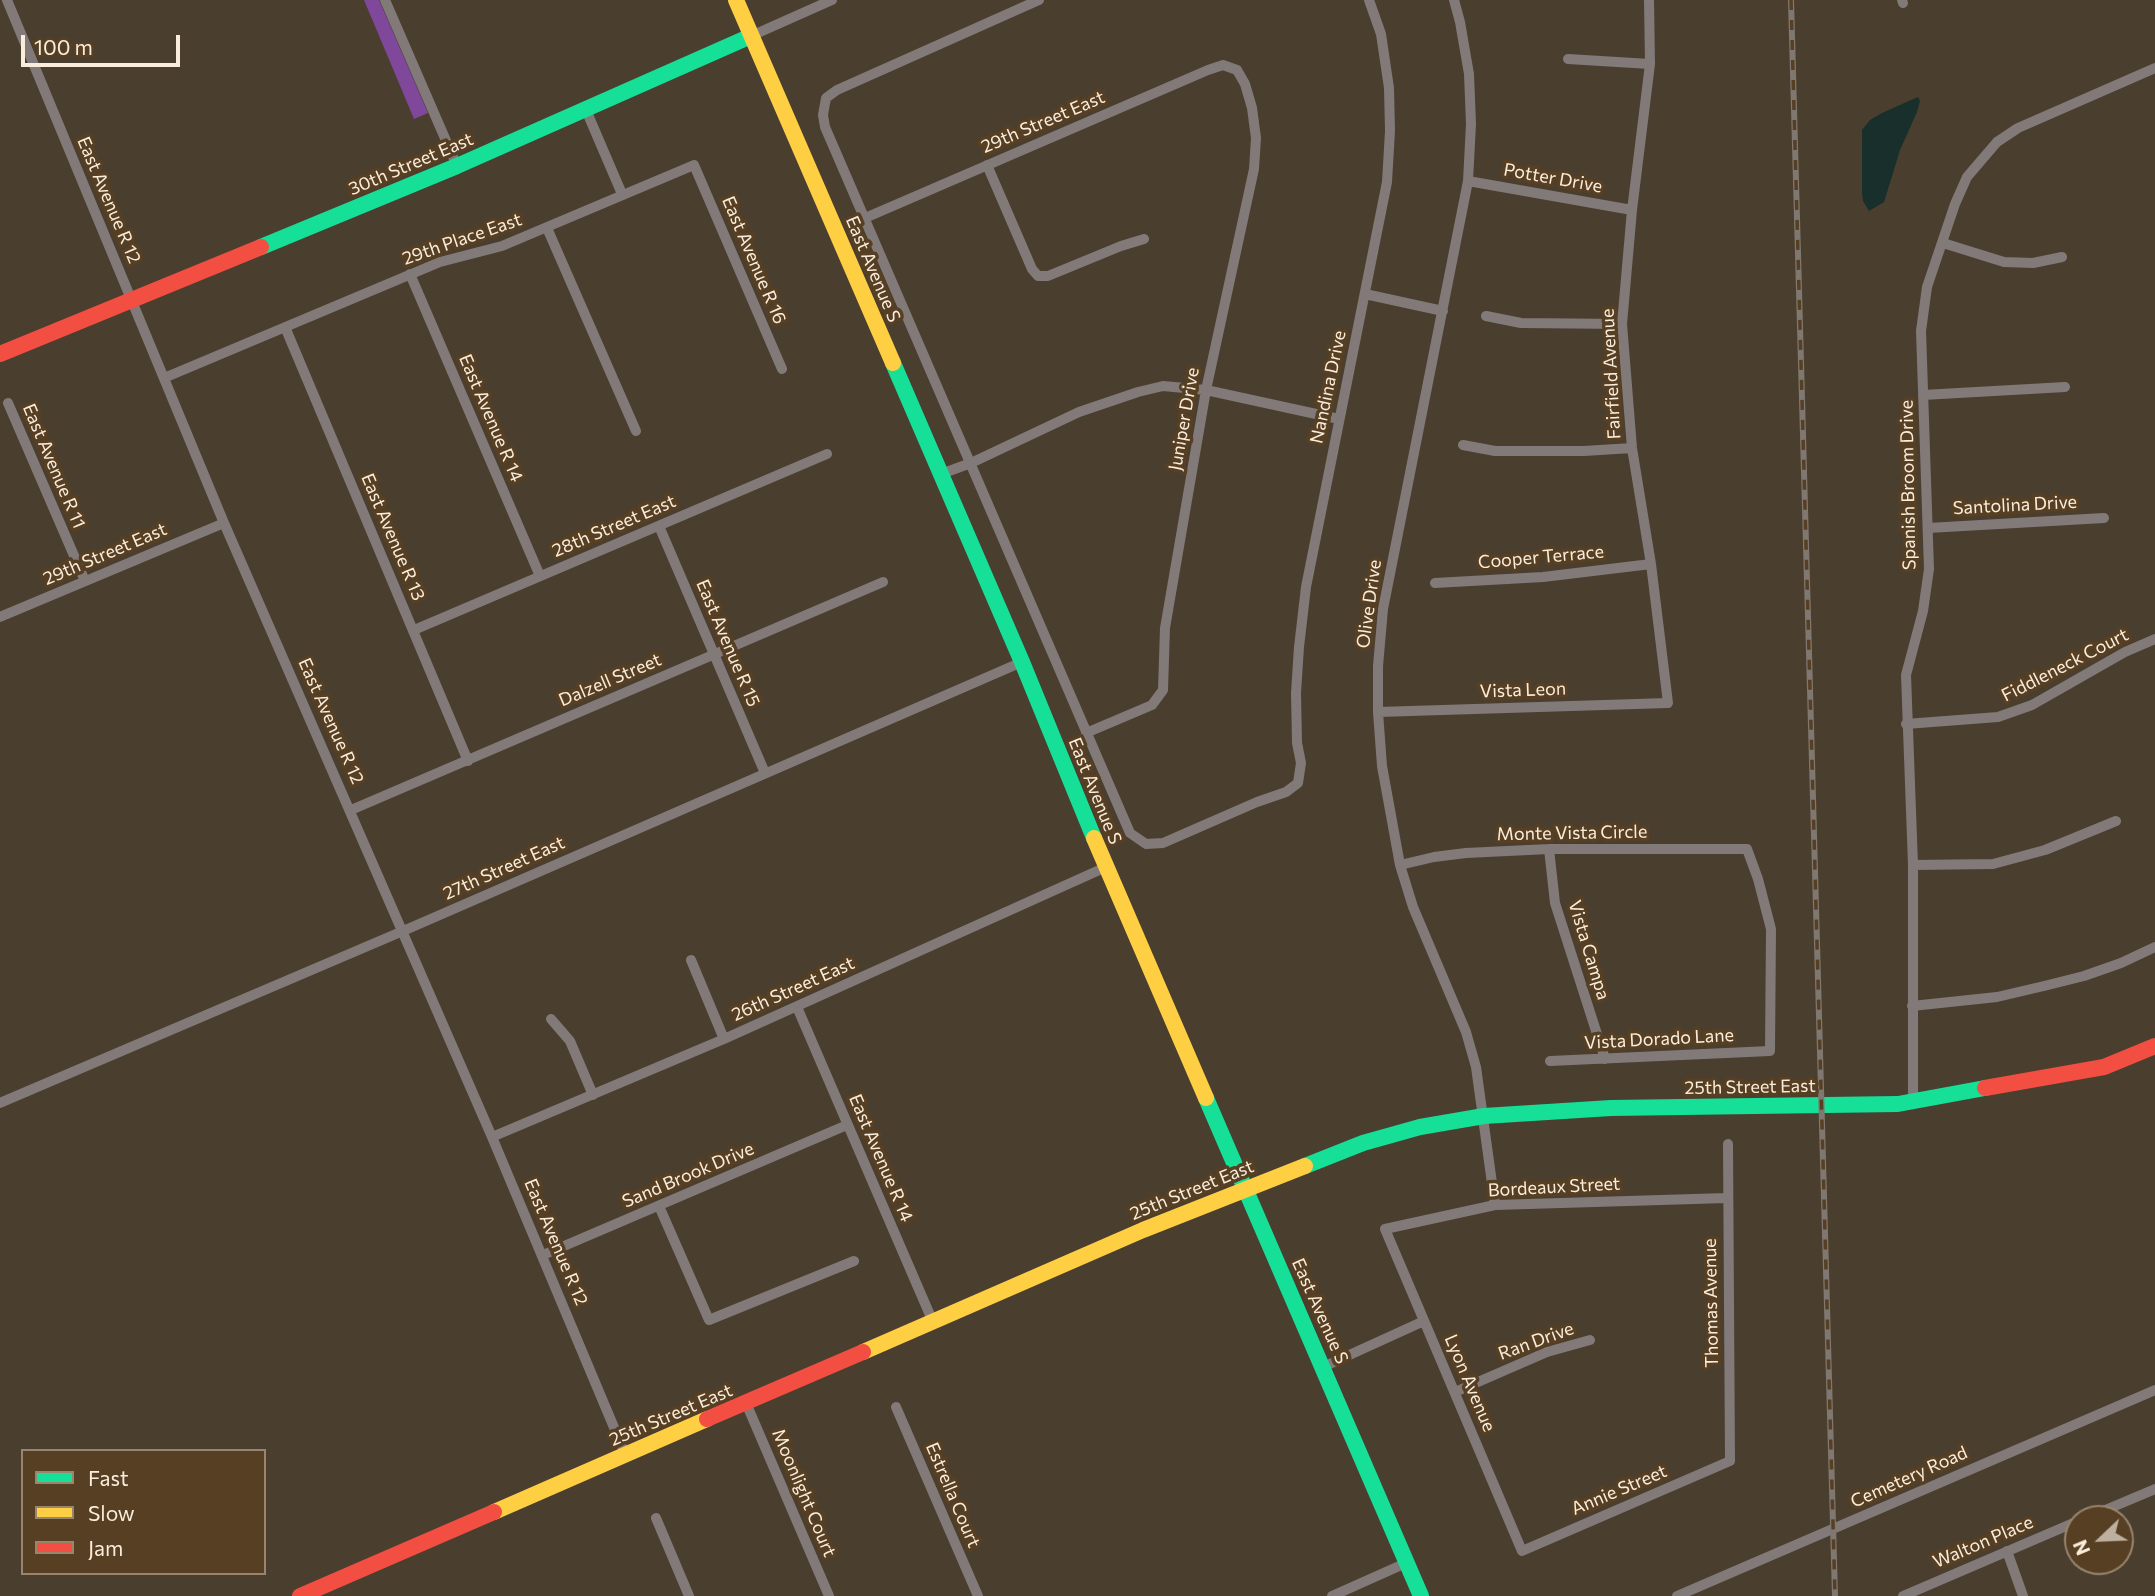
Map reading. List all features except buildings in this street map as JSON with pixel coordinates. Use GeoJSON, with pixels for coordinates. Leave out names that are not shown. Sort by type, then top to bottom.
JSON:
{"type":"FeatureCollection","features":[{"type":"Feature","properties":{"kind":"main road","name":"East Avenue S"},"geometry":{"type":"LineString","coordinates":[[736,0],[1421,1596]]}},
{"type":"Feature","properties":{"kind":"main road","name":"30th Street East"},"geometry":{"type":"LineString","coordinates":[[0,354],[457,166],[751,36]]}},
{"type":"Feature","properties":{"kind":"main road","name":"25th Street East"},"geometry":{"type":"LineString","coordinates":[[300,1596],[1143,1230],[1363,1143],[1420,1127],[1484,1116],[1611,1108],[1898,1104],[2104,1067],[2155,1046]]}},
{"type":"Feature","properties":{"kind":"street","name":"East Avenue R 12"},"geometry":{"type":"LineString","coordinates":[[7,0],[224,523],[543,1255],[626,1455]]}},
{"type":"Feature","properties":{"kind":"street"},"geometry":{"type":"LineString","coordinates":[[385,0],[457,166]]}},
{"type":"Feature","properties":{"kind":"street","name":"30th Street East"},"geometry":{"type":"LineString","coordinates":[[751,36],[832,0]]}},
{"type":"Feature","properties":{"kind":"street","name":"East Avenue S"},"geometry":{"type":"LineString","coordinates":[[1039,0],[837,90],[826,98],[823,115],[825,127],[1086,733],[1130,832],[1146,844]]}},
{"type":"Feature","properties":{"kind":"street","name":"Nandina Drive"},"geometry":{"type":"LineString","coordinates":[[1146,844],[1163,843],[1286,792],[1298,783],[1298,647],[1306,586],[1387,182],[1389,88],[1381,34],[1369,0]]}},
{"type":"Feature","properties":{"kind":"street","name":"Olive Drive"},"geometry":{"type":"LineString","coordinates":[[1454,0],[1469,74],[1471,124],[1468,181],[1383,609],[1378,666],[1378,712],[1382,766],[1400,865],[1413,907],[1466,1032],[1476,1067],[1495,1205]]}},
{"type":"Feature","properties":{"kind":"street","name":"Fairfield Avenue"},"geometry":{"type":"LineString","coordinates":[[1649,0],[1650,64],[1632,210],[1622,324],[1632,448],[1651,564],[1668,703]]}},
{"type":"Feature","properties":{"kind":"street"},"geometry":{"type":"LineString","coordinates":[[1568,59],[1650,64]]}},
{"type":"Feature","properties":{"kind":"street","name":"29th Street East"},"geometry":{"type":"LineString","coordinates":[[865,218],[1208,69],[1223,65],[1237,70]]}},
{"type":"Feature","properties":{"kind":"street","name":"Spanish Broom Drive"},"geometry":{"type":"LineString","coordinates":[[1913,1102],[1913,865],[1906,675],[1923,611],[1929,569],[1921,331],[1927,286],[1967,177],[1997,142],[2027,123],[2155,68]]}},
{"type":"Feature","properties":{"kind":"street","name":"Juniper Drive"},"geometry":{"type":"LineString","coordinates":[[1086,733],[1152,705],[1163,690],[1166,628],[1206,390],[1254,169],[1256,138],[1252,108],[1245,84],[1237,70]]}},
{"type":"Feature","properties":{"kind":"street"},"geometry":{"type":"LineString","coordinates":[[586,110],[622,194]]}},
{"type":"Feature","properties":{"kind":"street","name":"29th Place East"},"geometry":{"type":"LineString","coordinates":[[164,378],[410,274],[440,262],[502,246],[694,164]]}},
{"type":"Feature","properties":{"kind":"street","name":"East Avenue R 16"},"geometry":{"type":"LineString","coordinates":[[694,164],[782,369]]}},
{"type":"Feature","properties":{"kind":"street"},"geometry":{"type":"LineString","coordinates":[[988,165],[1032,269],[1038,276],[1048,276],[1143,239]]}},
{"type":"Feature","properties":{"kind":"street","name":"Potter Drive"},"geometry":{"type":"LineString","coordinates":[[1468,181],[1632,210]]}},
{"type":"Feature","properties":{"kind":"street"},"geometry":{"type":"LineString","coordinates":[[547,228],[636,430]]}},
{"type":"Feature","properties":{"kind":"street"},"geometry":{"type":"LineString","coordinates":[[1943,243],[2004,262],[2032,263],[2062,257]]}},
{"type":"Feature","properties":{"kind":"street","name":"East Avenue R 14"},"geometry":{"type":"LineString","coordinates":[[410,274],[540,576]]}},
{"type":"Feature","properties":{"kind":"street"},"geometry":{"type":"LineString","coordinates":[[1366,294],[1443,311]]}},
{"type":"Feature","properties":{"kind":"street"},"geometry":{"type":"LineString","coordinates":[[1486,317],[1521,323],[1622,324]]}},
{"type":"Feature","properties":{"kind":"street","name":"East Avenue R 13"},"geometry":{"type":"LineString","coordinates":[[285,327],[468,761]]}},
{"type":"Feature","properties":{"kind":"street"},"geometry":{"type":"LineString","coordinates":[[941,474],[971,463],[1079,412],[1163,386],[1206,390],[1339,419]]}},
{"type":"Feature","properties":{"kind":"street"},"geometry":{"type":"LineString","coordinates":[[1923,395],[2066,387]]}},
{"type":"Feature","properties":{"kind":"street","name":"East Avenue R 11"},"geometry":{"type":"LineString","coordinates":[[8,404],[85,581]]}},
{"type":"Feature","properties":{"kind":"street"},"geometry":{"type":"LineString","coordinates":[[1463,445],[1495,451],[1632,448]]}},
{"type":"Feature","properties":{"kind":"street","name":"28th Street East"},"geometry":{"type":"LineString","coordinates":[[414,631],[827,454]]}},
{"type":"Feature","properties":{"kind":"street","name":"Santolina Drive"},"geometry":{"type":"LineString","coordinates":[[1928,528],[2104,518]]}},
{"type":"Feature","properties":{"kind":"street","name":"29th Street East"},"geometry":{"type":"LineString","coordinates":[[0,617],[224,523]]}},
{"type":"Feature","properties":{"kind":"street","name":"East Avenue R 15"},"geometry":{"type":"LineString","coordinates":[[659,526],[765,774]]}},
{"type":"Feature","properties":{"kind":"street","name":"Cooper Terrace"},"geometry":{"type":"LineString","coordinates":[[1435,583],[1543,577],[1651,564]]}},
{"type":"Feature","properties":{"kind":"street","name":"Dalzell Street"},"geometry":{"type":"LineString","coordinates":[[351,810],[883,582]]}},
{"type":"Feature","properties":{"kind":"street","name":"Fiddleneck Court"},"geometry":{"type":"LineString","coordinates":[[1906,724],[1998,718],[2032,705],[2125,652],[2155,639]]}},
{"type":"Feature","properties":{"kind":"street","name":"27th Street East"},"geometry":{"type":"LineString","coordinates":[[0,1103],[1022,662]]}},
{"type":"Feature","properties":{"kind":"street","name":"Vista Leon"},"geometry":{"type":"LineString","coordinates":[[1378,712],[1668,703]]}},
{"type":"Feature","properties":{"kind":"street"},"geometry":{"type":"LineString","coordinates":[[1913,865],[1993,864],[2045,850],[2116,821]]}},
{"type":"Feature","properties":{"kind":"street","name":"Monte Vista Circle"},"geometry":{"type":"LineString","coordinates":[[1400,865],[1466,853],[1549,849],[1747,849],[1771,929],[1770,1051]]}},
{"type":"Feature","properties":{"kind":"street","name":"Vista Campa"},"geometry":{"type":"LineString","coordinates":[[1549,849],[1555,903],[1605,1059]]}},
{"type":"Feature","properties":{"kind":"street","name":"26th Street East"},"geometry":{"type":"LineString","coordinates":[[492,1137],[724,1040],[1106,867]]}},
{"type":"Feature","properties":{"kind":"street"},"geometry":{"type":"LineString","coordinates":[[1912,1006],[1997,997],[2071,979],[2121,963],[2155,947]]}},
{"type":"Feature","properties":{"kind":"street"},"geometry":{"type":"LineString","coordinates":[[691,960],[724,1040]]}},
{"type":"Feature","properties":{"kind":"street","name":"East Avenue R 14"},"geometry":{"type":"LineString","coordinates":[[797,1007],[933,1322]]}},
{"type":"Feature","properties":{"kind":"street"},"geometry":{"type":"LineString","coordinates":[[551,1019],[570,1041],[593,1095]]}},
{"type":"Feature","properties":{"kind":"street","name":"Vista Dorado Lane"},"geometry":{"type":"LineString","coordinates":[[1550,1061],[1770,1051]]}},
{"type":"Feature","properties":{"kind":"street","name":"Sand Brook Drive"},"geometry":{"type":"LineString","coordinates":[[543,1255],[847,1125]]}},
{"type":"Feature","properties":{"kind":"street","name":"Thomas Avenue"},"geometry":{"type":"LineString","coordinates":[[1728,1144],[1730,1461]]}},
{"type":"Feature","properties":{"kind":"street","name":"Bordeaux Street"},"geometry":{"type":"LineString","coordinates":[[1385,1229],[1495,1205],[1727,1198]]}},
{"type":"Feature","properties":{"kind":"street"},"geometry":{"type":"LineString","coordinates":[[659,1206],[709,1321],[854,1261]]}},
{"type":"Feature","properties":{"kind":"street","name":"Lyon Avenue"},"geometry":{"type":"LineString","coordinates":[[1385,1229],[1522,1551]]}},
{"type":"Feature","properties":{"kind":"street"},"geometry":{"type":"LineString","coordinates":[[1323,1367],[1424,1321]]}},
{"type":"Feature","properties":{"kind":"street","name":"Ran Drive"},"geometry":{"type":"LineString","coordinates":[[1455,1392],[1547,1352],[1590,1340]]}},
{"type":"Feature","properties":{"kind":"street","name":"Cemetery Road"},"geometry":{"type":"LineString","coordinates":[[1677,1596],[2155,1390]]}},
{"type":"Feature","properties":{"kind":"street","name":"Moonlight Court"},"geometry":{"type":"LineString","coordinates":[[746,1403],[829,1596]]}},
{"type":"Feature","properties":{"kind":"street","name":"Estrella Court"},"geometry":{"type":"LineString","coordinates":[[896,1407],[978,1596]]}},
{"type":"Feature","properties":{"kind":"street","name":"Annie Street"},"geometry":{"type":"LineString","coordinates":[[1522,1551],[1730,1461]]}},
{"type":"Feature","properties":{"kind":"street"},"geometry":{"type":"LineString","coordinates":[[2117,1505],[2155,1489]]}},
{"type":"Feature","properties":{"kind":"street"},"geometry":{"type":"LineString","coordinates":[[656,1518],[689,1596]]}},
{"type":"Feature","properties":{"kind":"street","name":"Walton Place"},"geometry":{"type":"LineString","coordinates":[[1903,1596],[2064,1527]]}},
{"type":"Feature","properties":{"kind":"street"},"geometry":{"type":"LineString","coordinates":[[2007,1551],[2023,1596]]}},
{"type":"Feature","properties":{"kind":"street"},"geometry":{"type":"LineString","coordinates":[[1332,1596],[1406,1563]]}},
{"type":"Feature","properties":{"kind":"shaded area"},"geometry":{"type":"Polygon","coordinates":[[[364,0],[379,0],[428,113],[414,119],[364,0]]]}},
{"type":"Feature","properties":{"kind":"water"},"geometry":{"type":"Polygon","coordinates":[[[1918,97],[1920,101],[1917,112],[1900,150],[1884,202],[1869,211],[1862,194],[1862,130],[1870,120],[1918,97]]]}},
{"type":"Feature","properties":{"kind":"railway"},"geometry":{"type":"LineString","coordinates":[[1791,0],[1835,1596]]}},
{"type":"Feature","properties":{"kind":"traffic: fast"},"geometry":{"type":"LineString","coordinates":[[261,247],[457,166],[751,36]]}},
{"type":"Feature","properties":{"kind":"traffic: fast"},"geometry":{"type":"LineString","coordinates":[[893,363],[1022,662],[1094,838]]}},
{"type":"Feature","properties":{"kind":"traffic: fast"},"geometry":{"type":"LineString","coordinates":[[1305,1166],[1363,1143],[1420,1127],[1484,1116],[1611,1108],[1898,1104],[1985,1088]]}},
{"type":"Feature","properties":{"kind":"traffic: fast"},"geometry":{"type":"LineString","coordinates":[[1206,1098],[1421,1596]]}},
{"type":"Feature","properties":{"kind":"traffic: slow"},"geometry":{"type":"LineString","coordinates":[[736,0],[893,363]]}},
{"type":"Feature","properties":{"kind":"traffic: slow"},"geometry":{"type":"LineString","coordinates":[[1094,838],[1206,1098]]}},
{"type":"Feature","properties":{"kind":"traffic: slow"},"geometry":{"type":"LineString","coordinates":[[863,1352],[1143,1230],[1305,1166]]}},
{"type":"Feature","properties":{"kind":"traffic: slow"},"geometry":{"type":"LineString","coordinates":[[494,1512],[707,1419]]}},
{"type":"Feature","properties":{"kind":"traffic: jam"},"geometry":{"type":"LineString","coordinates":[[0,354],[261,247]]}},
{"type":"Feature","properties":{"kind":"traffic: jam"},"geometry":{"type":"LineString","coordinates":[[1985,1088],[2104,1067],[2155,1046]]}},
{"type":"Feature","properties":{"kind":"traffic: jam"},"geometry":{"type":"LineString","coordinates":[[707,1419],[863,1352]]}},
{"type":"Feature","properties":{"kind":"traffic: jam"},"geometry":{"type":"LineString","coordinates":[[300,1596],[494,1512]]}}]}
